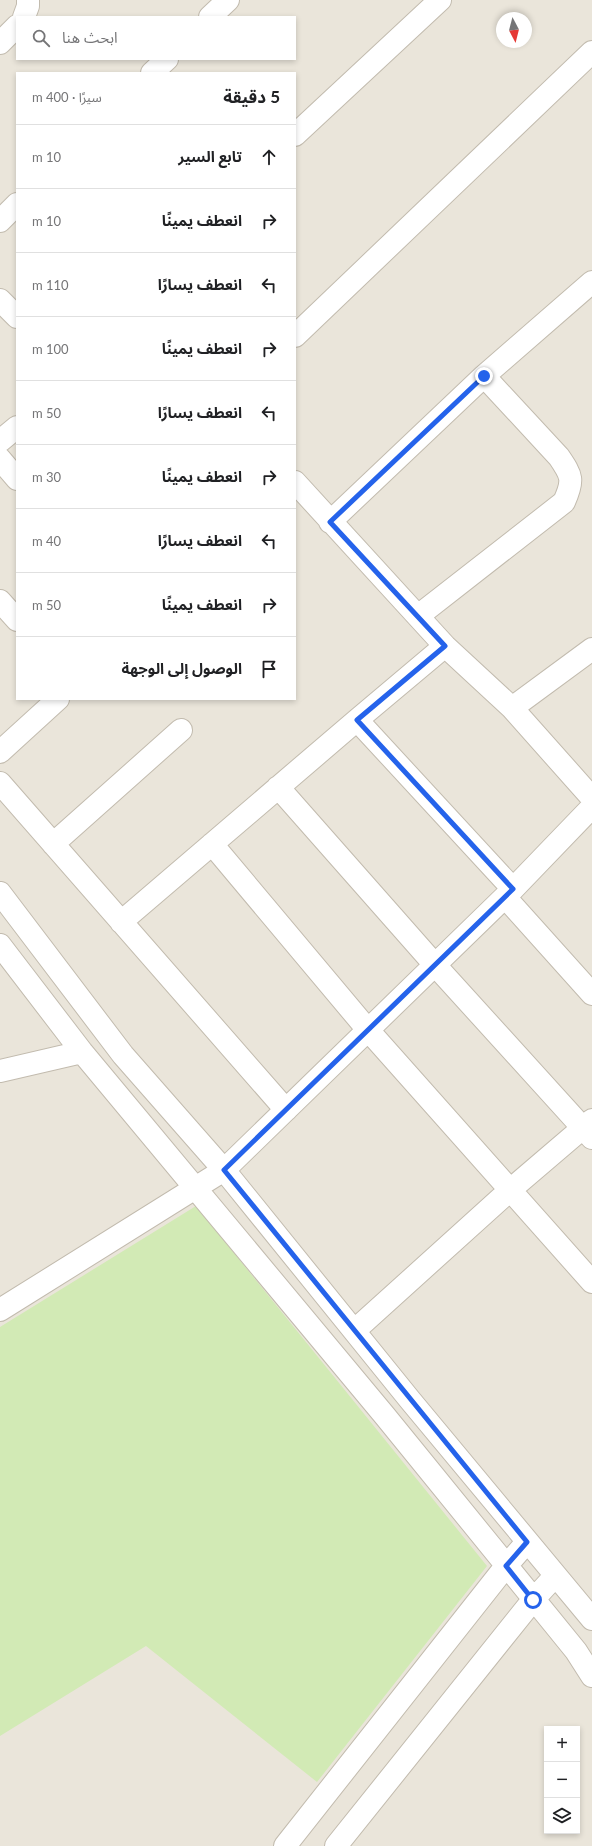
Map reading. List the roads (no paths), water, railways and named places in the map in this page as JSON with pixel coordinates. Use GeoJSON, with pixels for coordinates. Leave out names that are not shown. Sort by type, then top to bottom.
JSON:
{"type":"FeatureCollection","features":[{"type":"Feature","properties":{"kind":"street"},"geometry":{"type":"LineString","coordinates":[[24,16],[28,6],[28,0]]}},
{"type":"Feature","properties":{"kind":"street"},"geometry":{"type":"LineString","coordinates":[[211,16],[228,0]]}},
{"type":"Feature","properties":{"kind":"street"},"geometry":{"type":"LineString","coordinates":[[296,134],[440,0]]}},
{"type":"Feature","properties":{"kind":"street"},"geometry":{"type":"LineString","coordinates":[[0,43],[16,27]]}},
{"type":"Feature","properties":{"kind":"street"},"geometry":{"type":"LineString","coordinates":[[296,335],[592,52]]}},
{"type":"Feature","properties":{"kind":"street"},"geometry":{"type":"LineString","coordinates":[[153,72],[166,60]]}},
{"type":"Feature","properties":{"kind":"street"},"geometry":{"type":"LineString","coordinates":[[0,221],[16,205]]}},
{"type":"Feature","properties":{"kind":"street"},"geometry":{"type":"LineString","coordinates":[[330,522],[484,376],[592,282]]}},
{"type":"Feature","properties":{"kind":"street"},"geometry":{"type":"LineString","coordinates":[[0,300],[16,316]]}},
{"type":"Feature","properties":{"kind":"street"},"geometry":{"type":"LineString","coordinates":[[418,616],[564,502],[571,487],[569,472],[559,457],[484,376]]}},
{"type":"Feature","properties":{"kind":"street"},"geometry":{"type":"LineString","coordinates":[[0,442],[16,428]]}},
{"type":"Feature","properties":{"kind":"street"},"geometry":{"type":"LineString","coordinates":[[0,459],[16,478]]}},
{"type":"Feature","properties":{"kind":"street"},"geometry":{"type":"LineString","coordinates":[[296,484],[445,646],[512,708],[592,798]]}},
{"type":"Feature","properties":{"kind":"street"},"geometry":{"type":"LineString","coordinates":[[0,601],[16,619]]}},
{"type":"Feature","properties":{"kind":"street"},"geometry":{"type":"LineString","coordinates":[[121,922],[445,646]]}},
{"type":"Feature","properties":{"kind":"street"},"geometry":{"type":"LineString","coordinates":[[512,708],[592,649]]}},
{"type":"Feature","properties":{"kind":"street"},"geometry":{"type":"LineString","coordinates":[[0,752],[57,700]]}},
{"type":"Feature","properties":{"kind":"street"},"geometry":{"type":"LineString","coordinates":[[357,720],[509,893],[592,994]]}},
{"type":"Feature","properties":{"kind":"street"},"geometry":{"type":"LineString","coordinates":[[53,844],[182,730]]}},
{"type":"Feature","properties":{"kind":"street"},"geometry":{"type":"LineString","coordinates":[[0,783],[286,1110]]}},
{"type":"Feature","properties":{"kind":"street"},"geometry":{"type":"LineString","coordinates":[[278,787],[435,965],[589,1129],[509,1191],[354,1331]]}},
{"type":"Feature","properties":{"kind":"street"},"geometry":{"type":"LineString","coordinates":[[0,1310],[224,1170],[509,893],[592,807]]}},
{"type":"Feature","properties":{"kind":"street"},"geometry":{"type":"LineString","coordinates":[[212,844],[368,1030],[509,1191],[592,1282]]}},
{"type":"Feature","properties":{"kind":"street"},"geometry":{"type":"LineString","coordinates":[[0,893],[123,1055],[224,1170],[354,1331],[592,1619]]}},
{"type":"Feature","properties":{"kind":"street"},"geometry":{"type":"LineString","coordinates":[[0,946],[82,1052],[196,1187],[380,1410],[576,1651],[592,1676]]}},
{"type":"Feature","properties":{"kind":"street"},"geometry":{"type":"LineString","coordinates":[[0,1071],[82,1052]]}},
{"type":"Feature","properties":{"kind":"street"},"geometry":{"type":"LineString","coordinates":[[285,1846],[506,1566],[527,1542]]}},
{"type":"Feature","properties":{"kind":"street"},"geometry":{"type":"LineString","coordinates":[[336,1846],[533,1600],[555,1576]]}}]}
